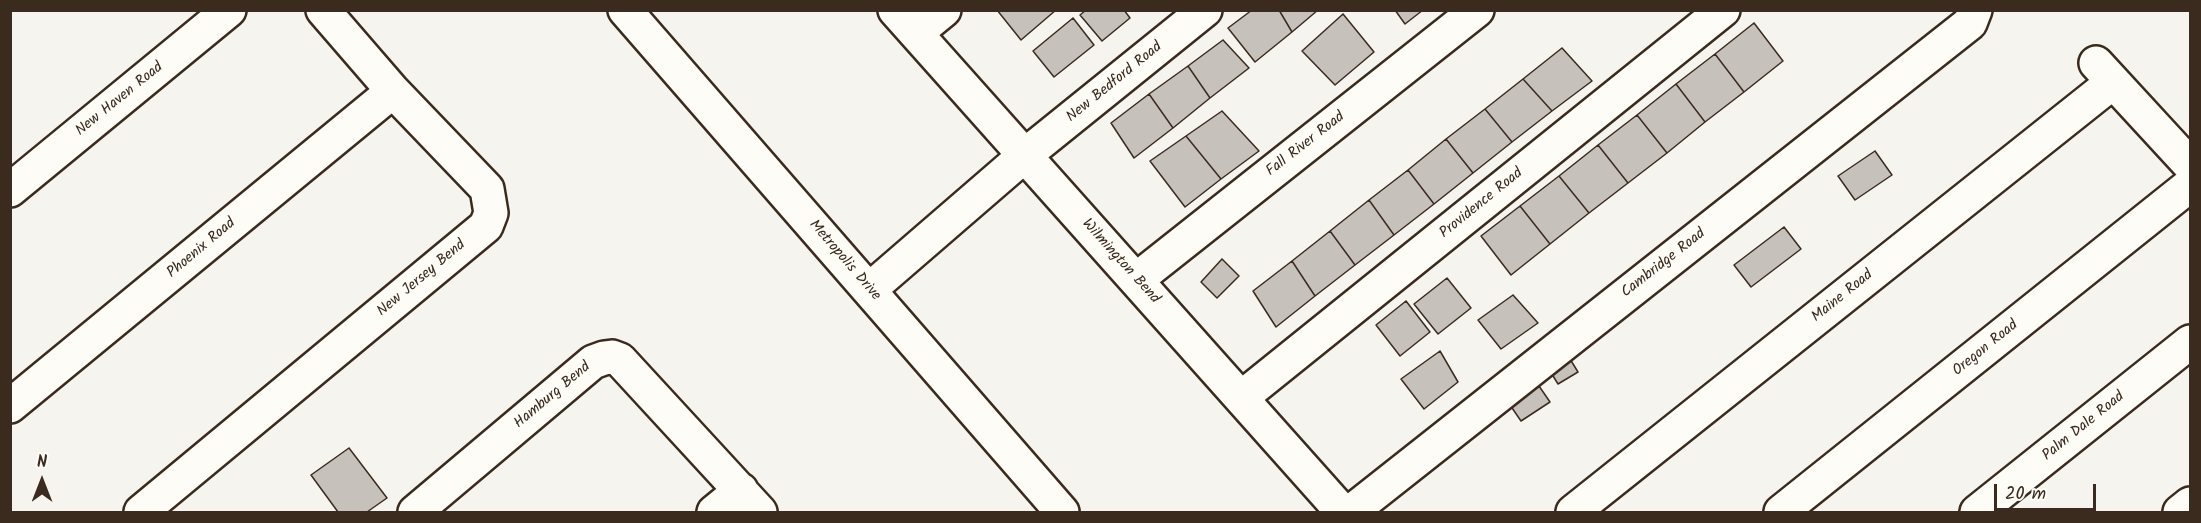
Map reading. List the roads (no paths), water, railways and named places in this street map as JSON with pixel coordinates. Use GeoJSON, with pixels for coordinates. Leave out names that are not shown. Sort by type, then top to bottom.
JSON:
{"type":"FeatureCollection","features":[{"type":"Feature","properties":{"kind":"street","name":"New Haven Road"},"geometry":{"type":"LineString","coordinates":[[10,190],[230,10]]}},
{"type":"Feature","properties":{"kind":"street","name":"New Jersey Bend"},"geometry":{"type":"LineString","coordinates":[[141,513],[486,226],[490,213],[487,189],[393,91],[322,10]]}},
{"type":"Feature","properties":{"kind":"street","name":"Metropolis Drive"},"geometry":{"type":"LineString","coordinates":[[625,10],[1062,513]]}},
{"type":"Feature","properties":{"kind":"street"},"geometry":{"type":"LineString","coordinates":[[905,22],[944,10]]}},
{"type":"Feature","properties":{"kind":"street","name":"New Bedford Road"},"geometry":{"type":"LineString","coordinates":[[869,290],[1024,156],[1205,10]]}},
{"type":"Feature","properties":{"kind":"street","name":"Fall River Road"},"geometry":{"type":"LineString","coordinates":[[1136,280],[1477,10]]}},
{"type":"Feature","properties":{"kind":"street","name":"Providence Road"},"geometry":{"type":"LineString","coordinates":[[1241,399],[1723,10]]}},
{"type":"Feature","properties":{"kind":"street","name":"Cambridge Road"},"geometry":{"type":"LineString","coordinates":[[1347,511],[1356,508],[1960,31],[1970,23],[1975,10]]}},
{"type":"Feature","properties":{"kind":"street","name":"Wilmington Bend"},"geometry":{"type":"LineString","coordinates":[[905,22],[1338,507],[1347,511]]}},
{"type":"Feature","properties":{"kind":"street","name":"Maine Road"},"geometry":{"type":"LineString","coordinates":[[1574,513],[2105,72],[2190,165]]}},
{"type":"Feature","properties":{"kind":"street","name":"Phoenix Road"},"geometry":{"type":"LineString","coordinates":[[10,406],[393,91]]}},
{"type":"Feature","properties":{"kind":"street","name":"Oregon Road"},"geometry":{"type":"LineString","coordinates":[[1781,513],[2190,185]]}},
{"type":"Feature","properties":{"kind":"street","name":"Palm Dale Road"},"geometry":{"type":"LineString","coordinates":[[1977,513],[2190,342]]}},
{"type":"Feature","properties":{"kind":"street","name":"Hamburg Bend"},"geometry":{"type":"LineString","coordinates":[[415,513],[593,362],[612,357],[620,360],[750,502]]}},
{"type":"Feature","properties":{"kind":"street"},"geometry":{"type":"LineString","coordinates":[[714,513],[750,502]]}},
{"type":"Feature","properties":{"kind":"street"},"geometry":{"type":"LineString","coordinates":[[2180,513],[2190,504]]}}]}
